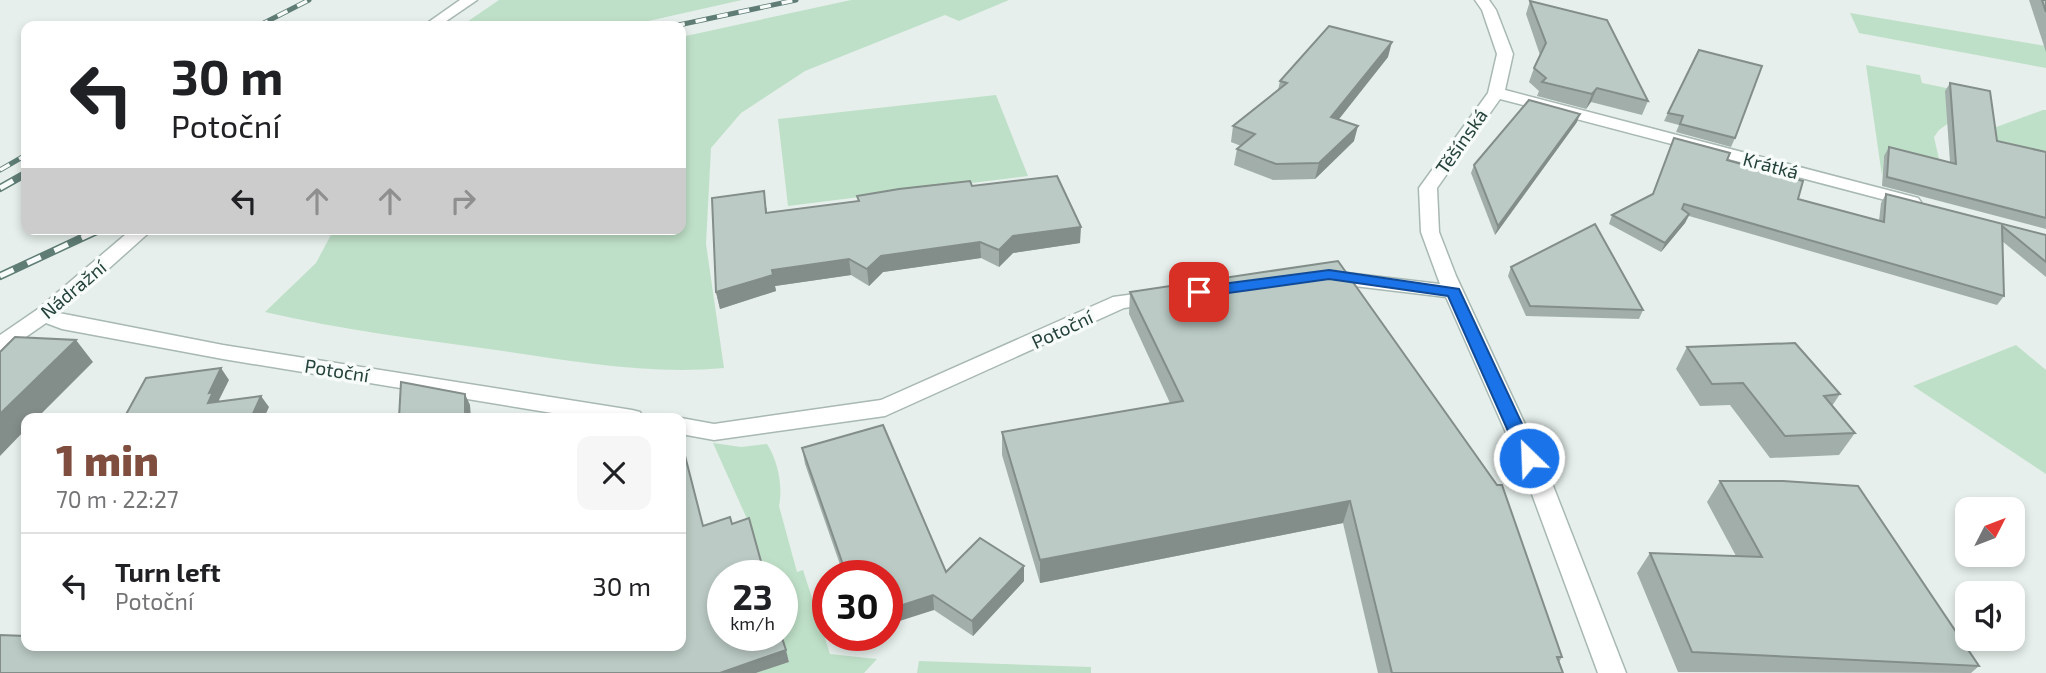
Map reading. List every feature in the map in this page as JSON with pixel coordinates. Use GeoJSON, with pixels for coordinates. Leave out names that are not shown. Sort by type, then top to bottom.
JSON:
{"type":"FeatureCollection","features":[{"type":"Feature","properties":{"kind":"street"},"geometry":{"type":"LineString","coordinates":[[438,21],[470,0]]}},
{"type":"Feature","properties":{"kind":"street","name":"Těšínská"},"geometry":{"type":"LineString","coordinates":[[1482,0],[1489,10],[1505,54],[1496,93],[1428,188],[1430,232],[1454,292],[1538,478],[1612,673]]}},
{"type":"Feature","properties":{"kind":"street","name":"Krátká"},"geometry":{"type":"LineString","coordinates":[[1496,93],[1925,206]]}},
{"type":"Feature","properties":{"kind":"street","name":"Nádražní"},"geometry":{"type":"LineString","coordinates":[[0,345],[45,314],[137,235]]}},
{"type":"Feature","properties":{"kind":"street"},"geometry":{"type":"LineString","coordinates":[[1303,278],[1329,274],[1454,292]]}},
{"type":"Feature","properties":{"kind":"street","name":"Potoční"},"geometry":{"type":"LineString","coordinates":[[686,427],[714,432],[885,408],[1120,302],[1172,295]]}},
{"type":"Feature","properties":{"kind":"street","name":"Potoční"},"geometry":{"type":"LineString","coordinates":[[45,314],[62,322],[209,349],[601,413]]}},
{"type":"Feature","properties":{"kind":"green space"},"geometry":{"type":"Polygon","coordinates":[[[499,0],[742,0],[648,21],[468,21],[499,0]]]}},
{"type":"Feature","properties":{"kind":"green space"},"geometry":{"type":"Polygon","coordinates":[[[851,0],[1009,0],[959,21],[945,15],[805,71],[741,113],[711,148],[706,244],[724,368],[667,370],[581,362],[351,329],[265,312],[316,263],[331,235],[686,235],[686,36],[851,0]]]}},
{"type":"Feature","properties":{"kind":"green space"},"geometry":{"type":"Polygon","coordinates":[[[1850,13],[2046,46],[2046,68],[1859,33],[1850,13]]]}},
{"type":"Feature","properties":{"kind":"green space"},"geometry":{"type":"Polygon","coordinates":[[[1866,65],[1920,75],[1922,83],[1986,96],[1939,130],[1934,137],[1947,195],[1884,156],[1882,176],[1866,65]]]}},
{"type":"Feature","properties":{"kind":"green space"},"geometry":{"type":"Polygon","coordinates":[[[996,95],[1028,176],[788,206],[778,119],[996,95]]]}},
{"type":"Feature","properties":{"kind":"green space"},"geometry":{"type":"Polygon","coordinates":[[[2046,110],[2046,162],[1980,148],[1988,130],[2046,110]]]}},
{"type":"Feature","properties":{"kind":"green space"},"geometry":{"type":"Polygon","coordinates":[[[2016,345],[2046,370],[2046,474],[1913,386],[2016,345]]]}},
{"type":"Feature","properties":{"kind":"green space"},"geometry":{"type":"Polygon","coordinates":[[[713,443],[741,447],[767,444],[779,474],[779,506],[794,560],[760,560],[752,530],[713,443]]]}},
{"type":"Feature","properties":{"kind":"green space"},"geometry":{"type":"Polygon","coordinates":[[[803,570],[812,598],[812,651],[877,659],[864,673],[756,673],[789,661],[786,651],[798,651],[798,572],[803,570]]]}},
{"type":"Feature","properties":{"kind":"green space"},"geometry":{"type":"Polygon","coordinates":[[[919,661],[1091,667],[1091,673],[917,673],[919,661]]]}},
{"type":"Feature","properties":{"kind":"building"},"geometry":{"type":"Polygon","coordinates":[[[1530,1],[1607,20],[1648,101],[1597,88],[1592,94],[1542,82],[1546,78],[1534,68],[1546,43],[1530,1]]]}},
{"type":"Feature","properties":{"kind":"building"},"geometry":{"type":"Polygon","coordinates":[[[1329,26],[1392,42],[1331,117],[1358,126],[1319,163],[1276,164],[1237,149],[1255,134],[1233,126],[1287,83],[1280,81],[1329,26]]]}},
{"type":"Feature","properties":{"kind":"building"},"geometry":{"type":"Polygon","coordinates":[[[1699,50],[1762,66],[1735,138],[1680,124],[1683,116],[1668,113],[1699,50]]]}},
{"type":"Feature","properties":{"kind":"building"},"geometry":{"type":"Polygon","coordinates":[[[1950,83],[1990,91],[1997,141],[2046,152],[2046,218],[1887,177],[1889,147],[1956,164],[1950,83]]]}},
{"type":"Feature","properties":{"kind":"building"},"geometry":{"type":"Polygon","coordinates":[[[1529,100],[1580,114],[1498,226],[1474,165],[1529,100]]]}},
{"type":"Feature","properties":{"kind":"building"},"geometry":{"type":"Polygon","coordinates":[[[1674,138],[1730,153],[1727,160],[1803,181],[1798,199],[1884,222],[1886,194],[2046,235],[2046,262],[2002,226],[2004,296],[1684,204],[1682,209],[1689,214],[1665,243],[1612,215],[1653,194],[1674,138]]]}},
{"type":"Feature","properties":{"kind":"building"},"geometry":{"type":"Polygon","coordinates":[[[1057,176],[1081,227],[1013,236],[999,250],[980,242],[881,256],[867,269],[849,259],[772,270],[773,275],[716,292],[712,198],[764,191],[766,213],[859,201],[857,196],[899,189],[970,181],[972,186],[1057,176]]]}},
{"type":"Feature","properties":{"kind":"building"},"geometry":{"type":"Polygon","coordinates":[[[1595,224],[1643,310],[1530,306],[1511,267],[1595,224]]]}},
{"type":"Feature","properties":{"kind":"building"},"geometry":{"type":"Polygon","coordinates":[[[1338,261],[1497,485],[1502,485],[1562,657],[1557,657],[1563,673],[1392,673],[1350,501],[1040,560],[1002,432],[1183,401],[1130,292],[1338,261]]]}},
{"type":"Feature","properties":{"kind":"building"},"geometry":{"type":"Polygon","coordinates":[[[15,337],[76,340],[0,414],[0,352],[15,337]]]}},
{"type":"Feature","properties":{"kind":"building"},"geometry":{"type":"Polygon","coordinates":[[[1795,343],[1840,394],[1824,396],[1855,433],[1785,436],[1743,383],[1712,384],[1687,347],[1795,343]]]}},
{"type":"Feature","properties":{"kind":"building"},"geometry":{"type":"Polygon","coordinates":[[[221,368],[209,393],[213,392],[208,403],[261,396],[253,413],[127,413],[146,378],[221,368]]]}},
{"type":"Feature","properties":{"kind":"building"},"geometry":{"type":"Polygon","coordinates":[[[401,382],[465,394],[465,413],[399,413],[401,382]]]}},
{"type":"Feature","properties":{"kind":"building"},"geometry":{"type":"Polygon","coordinates":[[[883,425],[946,572],[980,538],[1024,566],[972,621],[933,595],[903,605],[903,560],[841,560],[802,448],[883,425]]]}},
{"type":"Feature","properties":{"kind":"building"},"geometry":{"type":"Polygon","coordinates":[[[686,460],[703,526],[730,517],[732,524],[749,518],[761,560],[707,560],[707,651],[783,651],[720,673],[0,673],[0,635],[21,636],[21,651],[686,651],[686,460]]]}},
{"type":"Feature","properties":{"kind":"building"},"geometry":{"type":"Polygon","coordinates":[[[1720,481],[1783,481],[1858,486],[1955,630],[1955,651],[1969,651],[1979,666],[1692,652],[1650,553],[1762,557],[1720,481]]]}},
{"type":"Feature","properties":{"kind":"railway"},"geometry":{"type":"LineString","coordinates":[[268,21],[309,0]]}},
{"type":"Feature","properties":{"kind":"railway"},"geometry":{"type":"LineString","coordinates":[[686,23],[796,0]]}},
{"type":"Feature","properties":{"kind":"railway"},"geometry":{"type":"LineString","coordinates":[[0,170],[21,158]]}},
{"type":"Feature","properties":{"kind":"railway"},"geometry":{"type":"LineString","coordinates":[[0,188],[21,176]]}},
{"type":"Feature","properties":{"kind":"railway"},"geometry":{"type":"LineString","coordinates":[[0,276],[88,235]]}},
{"type":"Feature","properties":{"kind":"route"},"geometry":{"type":"LineString","coordinates":[[1199,292],[1329,274],[1454,292],[1529,458]]}}]}
